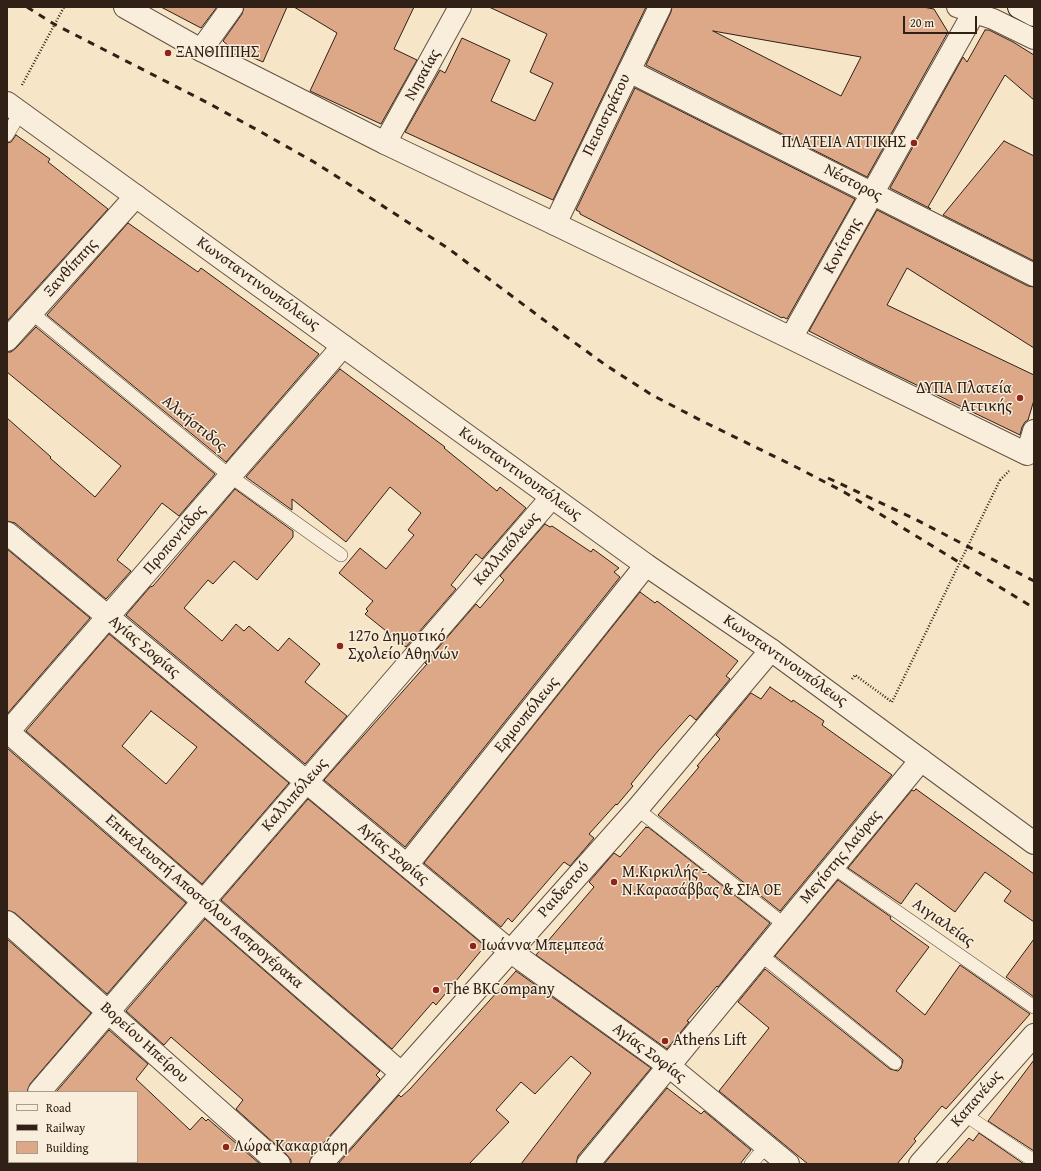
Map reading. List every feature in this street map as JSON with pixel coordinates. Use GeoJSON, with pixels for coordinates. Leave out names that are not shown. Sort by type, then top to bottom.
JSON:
{"type":"FeatureCollection","features":[{"type":"Feature","properties":{"kind":"street"},"geometry":{"type":"LineString","coordinates":[[125,7],[201,50],[385,143],[791,338],[1031,456],[1034,431]]}},
{"type":"Feature","properties":{"kind":"street"},"geometry":{"type":"LineString","coordinates":[[201,50],[232,7]]}},
{"type":"Feature","properties":{"kind":"street","name":"Νησαίας"},"geometry":{"type":"LineString","coordinates":[[385,143],[460,7]]}},
{"type":"Feature","properties":{"kind":"street","name":"Πεισιστράτου"},"geometry":{"type":"LineString","coordinates":[[555,224],[660,7]]}},
{"type":"Feature","properties":{"kind":"street"},"geometry":{"type":"LineString","coordinates":[[969,9],[1034,39]]}},
{"type":"Feature","properties":{"kind":"street","name":"Κονίτσης"},"geometry":{"type":"LineString","coordinates":[[791,338],[873,193],[969,9]]}},
{"type":"Feature","properties":{"kind":"street","name":"Νέστορος"},"geometry":{"type":"LineString","coordinates":[[629,71],[1034,274]]}},
{"type":"Feature","properties":{"kind":"street","name":"Κωνσταντινουπόλεως"},"geometry":{"type":"LineString","coordinates":[[13,108],[552,498],[646,565],[771,650],[1034,843]]}},
{"type":"Feature","properties":{"kind":"street","name":"Ξανθίππης"},"geometry":{"type":"LineString","coordinates":[[7,340],[136,196]]}},
{"type":"Feature","properties":{"kind":"street","name":"Προποντίδος"},"geometry":{"type":"LineString","coordinates":[[7,732],[343,346]]}},
{"type":"Feature","properties":{"kind":"street","name":"Καλλιπόλεως"},"geometry":{"type":"LineString","coordinates":[[40,1091],[204,902],[306,781],[552,498]]}},
{"type":"Feature","properties":{"kind":"street","name":"Αγίας Σοφίας"},"geometry":{"type":"LineString","coordinates":[[7,533],[510,951],[669,1066],[788,1164]]}},
{"type":"Feature","properties":{"kind":"street","name":"Ερμουπόλεως"},"geometry":{"type":"LineString","coordinates":[[407,865],[646,565]]}},
{"type":"Feature","properties":{"kind":"street","name":"Ραιδεστού"},"geometry":{"type":"LineString","coordinates":[[321,1164],[637,809],[771,650]]}},
{"type":"Feature","properties":{"kind":"street","name":"Επικελευστή Αποστόλου Ασπρογέρακα"},"geometry":{"type":"LineString","coordinates":[[7,732],[401,1073]]}},
{"type":"Feature","properties":{"kind":"street","name":"Μεγίστης Λαύρας"},"geometry":{"type":"LineString","coordinates":[[588,1164],[921,760]]}},
{"type":"Feature","properties":{"kind":"street","name":"Βορείου Ηπείρου"},"geometry":{"type":"LineString","coordinates":[[7,922],[279,1164]]}},
{"type":"Feature","properties":{"kind":"street","name":"Καπανέως"},"geometry":{"type":"LineString","coordinates":[[920,1164],[1034,1035]]}},
{"type":"Feature","properties":{"kind":"lane"},"geometry":{"type":"LineString","coordinates":[[7,135],[13,108]]}},
{"type":"Feature","properties":{"kind":"lane","name":"Αλκήστιδος"},"geometry":{"type":"LineString","coordinates":[[32,313],[230,476],[341,555]]}},
{"type":"Feature","properties":{"kind":"lane"},"geometry":{"type":"LineString","coordinates":[[637,809],[785,925]]}},
{"type":"Feature","properties":{"kind":"lane","name":"Αιγιαλείας"},"geometry":{"type":"LineString","coordinates":[[833,867],[1034,1007]]}},
{"type":"Feature","properties":{"kind":"lane"},"geometry":{"type":"LineString","coordinates":[[761,955],[895,1063]]}},
{"type":"Feature","properties":{"kind":"lane"},"geometry":{"type":"LineString","coordinates":[[964,1114],[1034,1161]]}},
{"type":"Feature","properties":{"kind":"lane"},"geometry":{"type":"LineString","coordinates":[[751,1164],[766,1146]]}},
{"type":"Feature","properties":{"kind":"path"},"geometry":{"type":"LineString","coordinates":[[13,108],[32,66],[64,7]]}},
{"type":"Feature","properties":{"kind":"path"},"geometry":{"type":"LineString","coordinates":[[855,675],[892,702],[1000,480],[1010,470]]}},
{"type":"Feature","properties":{"kind":"building"},"geometry":{"type":"Polygon","coordinates":[[[161,7],[217,7],[201,28],[161,7]]]}},
{"type":"Feature","properties":{"kind":"building"},"geometry":{"type":"Polygon","coordinates":[[[244,7],[287,7],[263,62],[231,48],[223,41],[242,14],[244,7]]]}},
{"type":"Feature","properties":{"kind":"building"},"geometry":{"type":"Polygon","coordinates":[[[294,7],[414,7],[394,49],[417,60],[381,124],[310,91],[337,33],[294,7]]]}},
{"type":"Feature","properties":{"kind":"building"},"geometry":{"type":"Polygon","coordinates":[[[489,7],[646,7],[553,200],[405,132],[440,70],[445,73],[462,38],[510,60],[491,101],[535,121],[553,83],[530,72],[547,34],[489,7]]]}},
{"type":"Feature","properties":{"kind":"building"},"geometry":{"type":"Polygon","coordinates":[[[672,7],[923,7],[934,9],[948,32],[867,177],[646,65],[672,7]],[[713,31],[841,96],[861,57],[713,31]]]}},
{"type":"Feature","properties":{"kind":"building"},"geometry":{"type":"Polygon","coordinates":[[[985,30],[989,30],[1013,42],[1034,55],[1034,100],[1005,75],[928,207],[931,209],[890,188],[963,57],[967,62],[985,30]]]}},
{"type":"Feature","properties":{"kind":"building"},"geometry":{"type":"Polygon","coordinates":[[[635,88],[855,199],[787,319],[782,318],[682,267],[580,214],[580,212],[576,210],[635,88]]]}},
{"type":"Feature","properties":{"kind":"building"},"geometry":{"type":"Polygon","coordinates":[[[16,135],[50,159],[48,162],[108,209],[7,321],[7,143],[11,142],[16,135]]]}},
{"type":"Feature","properties":{"kind":"building"},"geometry":{"type":"Polygon","coordinates":[[[1004,141],[1034,156],[1034,261],[943,215],[1004,141]]]}},
{"type":"Feature","properties":{"kind":"building"},"geometry":{"type":"Polygon","coordinates":[[[877,210],[1028,286],[1034,287],[1034,348],[907,268],[887,305],[1034,375],[1034,400],[1028,420],[1022,427],[1020,435],[869,362],[809,331],[877,210]]]}},
{"type":"Feature","properties":{"kind":"building"},"geometry":{"type":"Polygon","coordinates":[[[128,223],[198,272],[201,268],[319,354],[226,462],[47,315],[128,223]]]}},
{"type":"Feature","properties":{"kind":"building"},"geometry":{"type":"Polygon","coordinates":[[[36,327],[215,474],[179,516],[162,503],[117,560],[131,571],[106,599],[15,523],[7,521],[7,418],[95,497],[121,466],[7,372],[7,352],[11,352],[16,348],[36,327]]]}},
{"type":"Feature","properties":{"kind":"building"},"geometry":{"type":"Polygon","coordinates":[[[340,369],[445,447],[444,448],[497,491],[500,487],[526,508],[482,559],[476,554],[451,585],[456,589],[406,647],[365,614],[368,611],[366,609],[373,601],[339,573],[360,548],[386,569],[414,535],[408,530],[421,513],[390,487],[346,542],[292,499],[292,510],[246,477],[340,369]]]}},
{"type":"Feature","properties":{"kind":"building"},"geometry":{"type":"Polygon","coordinates":[[[235,489],[293,531],[293,537],[257,580],[234,561],[213,584],[208,580],[184,608],[222,641],[236,624],[244,631],[249,626],[278,651],[289,638],[320,664],[305,682],[347,716],[305,764],[126,615],[150,587],[153,586],[235,489]]]}},
{"type":"Feature","properties":{"kind":"building"},"geometry":{"type":"Polygon","coordinates":[[[545,524],[550,527],[552,526],[591,552],[593,549],[619,568],[614,572],[620,577],[405,847],[324,780],[427,664],[425,663],[476,604],[480,608],[504,580],[500,576],[545,524]]]}},
{"type":"Feature","properties":{"kind":"building"},"geometry":{"type":"Polygon","coordinates":[[[7,549],[90,618],[7,714],[7,549]]]}},
{"type":"Feature","properties":{"kind":"building"},"geometry":{"type":"Polygon","coordinates":[[[640,592],[655,603],[657,601],[738,661],[726,676],[730,679],[696,720],[690,715],[688,717],[631,784],[633,786],[617,805],[616,804],[589,834],[594,838],[570,866],[564,862],[512,922],[508,918],[501,927],[424,863],[640,592]]]}},
{"type":"Feature","properties":{"kind":"building"},"geometry":{"type":"Polygon","coordinates":[[[109,634],[289,783],[202,884],[26,731],[109,634]],[[151,711],[122,746],[166,784],[197,747],[151,711]]]}},
{"type":"Feature","properties":{"kind":"building"},"geometry":{"type":"Polygon","coordinates":[[[770,687],[792,702],[793,700],[824,721],[822,725],[892,775],[780,911],[658,815],[699,767],[697,766],[720,739],[716,735],[751,693],[761,699],[770,687]]]}},
{"type":"Feature","properties":{"kind":"building"},"geometry":{"type":"Polygon","coordinates":[[[7,748],[186,903],[107,994],[15,913],[7,910],[7,748]]]}},
{"type":"Feature","properties":{"kind":"building"},"geometry":{"type":"Polygon","coordinates":[[[916,789],[1034,874],[1034,922],[1004,901],[1011,891],[985,872],[955,912],[916,883],[901,904],[848,868],[912,790],[914,791],[916,789]]]}},
{"type":"Feature","properties":{"kind":"building"},"geometry":{"type":"Polygon","coordinates":[[[308,799],[485,946],[436,1005],[433,1002],[392,1049],[221,900],[308,799]]]}},
{"type":"Feature","properties":{"kind":"building"},"geometry":{"type":"Polygon","coordinates":[[[646,827],[648,827],[770,923],[718,987],[717,986],[687,1021],[689,1022],[667,1049],[536,955],[594,887],[589,882],[614,853],[620,857],[646,827]]]}},
{"type":"Feature","properties":{"kind":"building"},"geometry":{"type":"Polygon","coordinates":[[[838,880],[891,917],[890,919],[929,947],[896,991],[925,1015],[960,965],[1030,1014],[946,1109],[942,1106],[914,1139],[916,1141],[897,1164],[808,1164],[719,1091],[769,1028],[738,1002],[765,969],[890,1069],[898,1071],[901,1068],[903,1060],[900,1057],[775,956],[838,880]]]}},
{"type":"Feature","properties":{"kind":"building"},"geometry":{"type":"Polygon","coordinates":[[[205,919],[380,1071],[376,1075],[380,1079],[312,1156],[309,1164],[291,1164],[291,1160],[287,1155],[236,1109],[243,1100],[171,1037],[164,1045],[126,1011],[205,919]]]}},
{"type":"Feature","properties":{"kind":"building"},"geometry":{"type":"Polygon","coordinates":[[[7,939],[91,1013],[30,1084],[27,1091],[7,1092],[7,939]]]}},
{"type":"Feature","properties":{"kind":"building"},"geometry":{"type":"Polygon","coordinates":[[[1034,939],[1034,997],[1006,977],[1034,939]]]}},
{"type":"Feature","properties":{"kind":"building"},"geometry":{"type":"Polygon","coordinates":[[[516,971],[651,1068],[578,1156],[576,1164],[521,1164],[591,1073],[571,1056],[535,1094],[521,1082],[496,1110],[509,1122],[469,1164],[338,1164],[399,1095],[401,1097],[410,1089],[516,971]]]}},
{"type":"Feature","properties":{"kind":"building"},"geometry":{"type":"Polygon","coordinates":[[[109,1030],[148,1064],[136,1079],[190,1130],[202,1117],[206,1121],[208,1119],[260,1164],[137,1164],[138,1091],[57,1091],[109,1030]]]}},
{"type":"Feature","properties":{"kind":"building"},"geometry":{"type":"Polygon","coordinates":[[[1034,1060],[1034,1151],[988,1121],[1034,1060]]]}},
{"type":"Feature","properties":{"kind":"building"},"geometry":{"type":"Polygon","coordinates":[[[667,1088],[701,1114],[704,1111],[751,1150],[740,1164],[604,1164],[667,1088]]]}},
{"type":"Feature","properties":{"kind":"building"},"geometry":{"type":"Polygon","coordinates":[[[979,1133],[1024,1164],[946,1164],[969,1138],[973,1141],[979,1133]]]}},
{"type":"Feature","properties":{"kind":"railway"},"geometry":{"type":"LineString","coordinates":[[27,7],[54,24],[208,103],[314,162],[449,249],[607,366],[652,395],[844,492],[1034,608]]}},
{"type":"Feature","properties":{"kind":"railway"},"geometry":{"type":"LineString","coordinates":[[828,478],[915,519],[1034,581]]}},
{"type":"Feature","properties":{"kind":"place","name":"ΞΑΝΘΙΠΠΗΣ"},"geometry":{"type":"Point","coordinates":[168,53]}},
{"type":"Feature","properties":{"kind":"place","name":"ΠΛΑΤΕΙΑ ΑΤΤΙΚΗΣ"},"geometry":{"type":"Point","coordinates":[914,143]}},
{"type":"Feature","properties":{"kind":"place","name":"ΔΥΠΑ Πλατεία Αττικής"},"geometry":{"type":"Point","coordinates":[1020,398]}},
{"type":"Feature","properties":{"kind":"place","name":"127ο Δημοτικό Σχολείο Αθηνών"},"geometry":{"type":"Point","coordinates":[340,646]}},
{"type":"Feature","properties":{"kind":"place","name":"Μ.Κιρκιλής - Ν.Καρασάββας & ΣΙΑ ΟΕ"},"geometry":{"type":"Point","coordinates":[614,882]}},
{"type":"Feature","properties":{"kind":"place","name":"Ιωάννα Μπεμπεσά"},"geometry":{"type":"Point","coordinates":[473,946]}},
{"type":"Feature","properties":{"kind":"place","name":"The BKCompany"},"geometry":{"type":"Point","coordinates":[436,990]}},
{"type":"Feature","properties":{"kind":"place","name":"Athens Lift"},"geometry":{"type":"Point","coordinates":[665,1041]}},
{"type":"Feature","properties":{"kind":"place","name":"Λώρα Κακαριάρη"},"geometry":{"type":"Point","coordinates":[226,1147]}}]}
